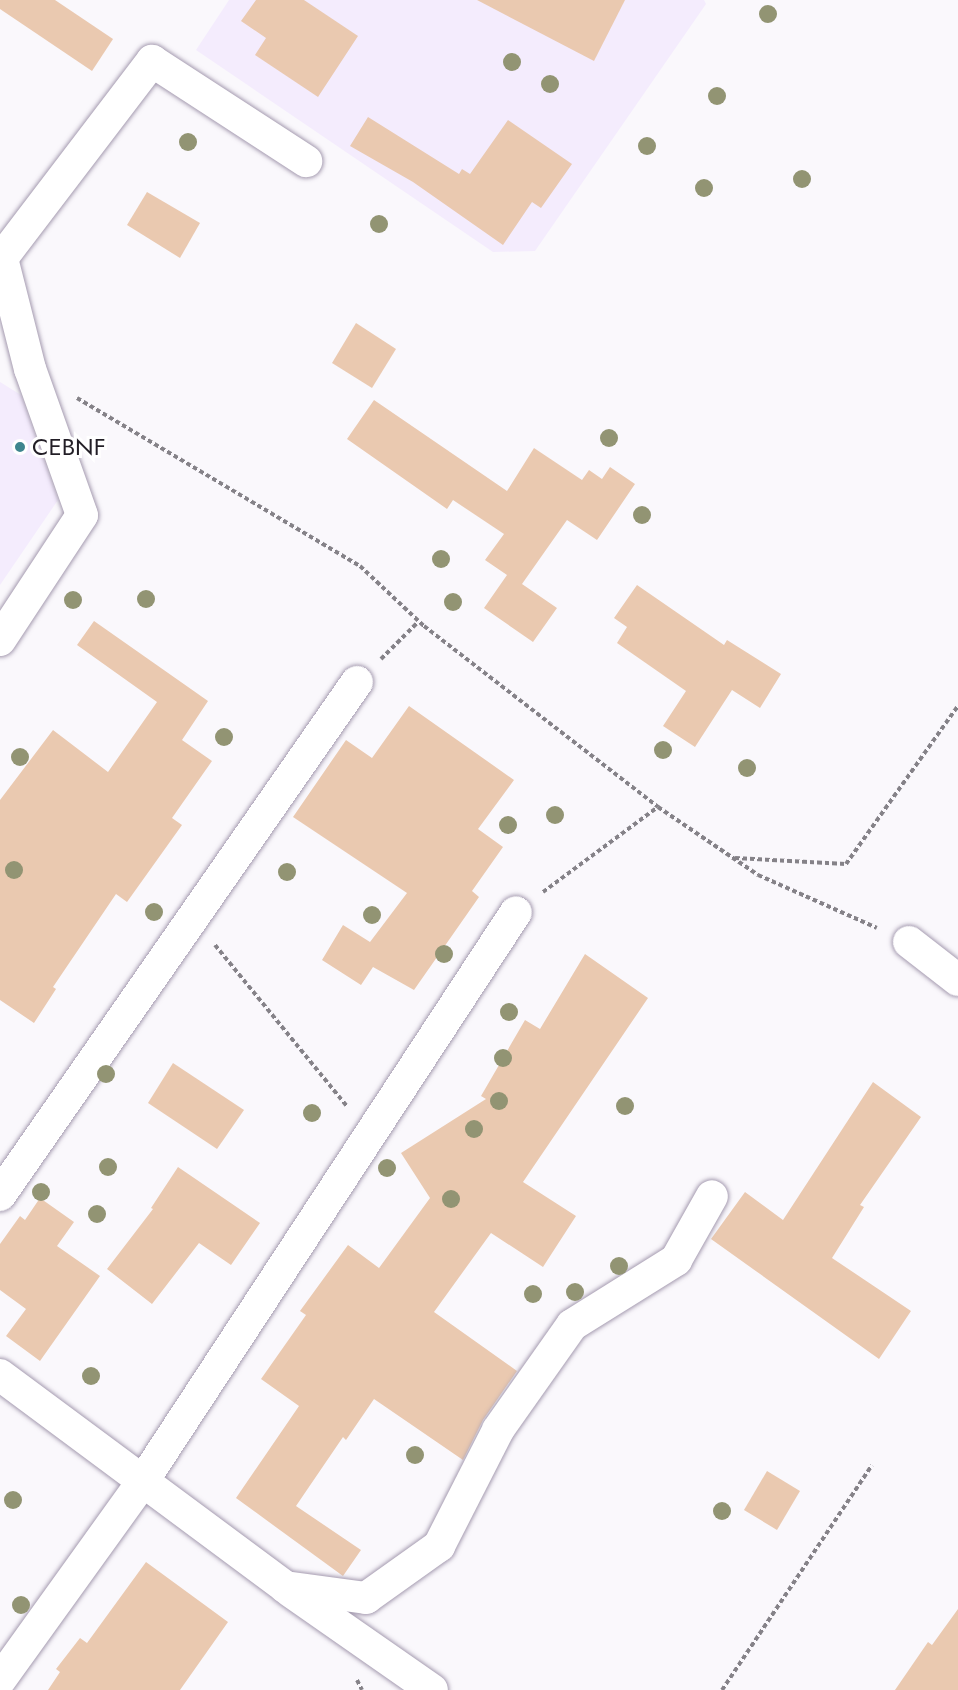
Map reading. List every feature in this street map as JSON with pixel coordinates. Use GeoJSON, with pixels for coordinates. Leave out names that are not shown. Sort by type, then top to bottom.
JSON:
{"type":"FeatureCollection","features":[{"type":"Feature","properties":{"kind":"street"},"geometry":{"type":"LineString","coordinates":[[0,640],[82,515],[30,369],[2,258],[152,61],[306,161]]}},
{"type":"Feature","properties":{"kind":"street"},"geometry":{"type":"LineString","coordinates":[[0,1195],[357,682]]}},
{"type":"Feature","properties":{"kind":"street"},"geometry":{"type":"LineString","coordinates":[[0,1680],[143,1481],[516,912]]}},
{"type":"Feature","properties":{"kind":"street"},"geometry":{"type":"LineString","coordinates":[[909,942],[958,980]]}},
{"type":"Feature","properties":{"kind":"street"},"geometry":{"type":"LineString","coordinates":[[285,1587],[366,1598],[439,1546],[498,1430],[572,1325],[676,1260],[712,1196]]}},
{"type":"Feature","properties":{"kind":"street"},"geometry":{"type":"LineString","coordinates":[[0,1375],[285,1587],[432,1690]]}},
{"type":"Feature","properties":{"kind":"path"},"geometry":{"type":"LineString","coordinates":[[30,369],[360,566],[418,622],[658,807],[758,875],[909,942]]}},
{"type":"Feature","properties":{"kind":"path"},"geometry":{"type":"LineString","coordinates":[[357,682],[418,622]]}},
{"type":"Feature","properties":{"kind":"path"},"geometry":{"type":"LineString","coordinates":[[734,858],[846,864],[958,706]]}},
{"type":"Feature","properties":{"kind":"path"},"geometry":{"type":"LineString","coordinates":[[516,912],[658,807]]}},
{"type":"Feature","properties":{"kind":"path"},"geometry":{"type":"LineString","coordinates":[[193,917],[370,1135]]}},
{"type":"Feature","properties":{"kind":"path"},"geometry":{"type":"LineString","coordinates":[[722,1690],[872,1465]]}},
{"type":"Feature","properties":{"kind":"shaded area"},"geometry":{"type":"Polygon","coordinates":[[[229,0],[704,0],[706,4],[535,251],[493,252],[196,50],[229,0]]]}},
{"type":"Feature","properties":{"kind":"shaded area","name":"CEBNF"},"geometry":{"type":"Polygon","coordinates":[[[0,382],[21,395],[58,500],[0,585],[0,382]]]}},
{"type":"Feature","properties":{"kind":"building"},"geometry":{"type":"Polygon","coordinates":[[[0,0],[55,0],[113,39],[92,71],[0,9],[0,0]]]}},
{"type":"Feature","properties":{"kind":"building"},"geometry":{"type":"Polygon","coordinates":[[[256,0],[304,0],[358,36],[318,97],[255,55],[266,38],[241,21],[256,0]]]}},
{"type":"Feature","properties":{"kind":"building"},"geometry":{"type":"Polygon","coordinates":[[[477,0],[625,0],[594,61],[477,0]]]}},
{"type":"Feature","properties":{"kind":"building"},"geometry":{"type":"Polygon","coordinates":[[[368,117],[459,174],[462,169],[470,174],[508,120],[572,164],[541,208],[532,202],[503,245],[413,182],[350,146],[368,117]]]}},
{"type":"Feature","properties":{"kind":"building"},"geometry":{"type":"Polygon","coordinates":[[[147,192],[200,223],[180,258],[127,225],[147,192]]]}},
{"type":"Feature","properties":{"kind":"building"},"geometry":{"type":"Polygon","coordinates":[[[356,323],[396,349],[372,388],[332,363],[356,323]]]}},
{"type":"Feature","properties":{"kind":"building"},"geometry":{"type":"Polygon","coordinates":[[[374,400],[507,491],[534,448],[582,480],[589,470],[602,479],[610,467],[635,484],[597,540],[567,520],[522,584],[557,608],[533,642],[484,608],[507,575],[485,560],[504,534],[453,500],[447,509],[347,439],[374,400]]]}},
{"type":"Feature","properties":{"kind":"building"},"geometry":{"type":"Polygon","coordinates":[[[637,585],[724,645],[727,640],[781,674],[760,708],[732,690],[695,747],[663,726],[686,691],[617,643],[627,627],[614,618],[637,585]]]}},
{"type":"Feature","properties":{"kind":"building"},"geometry":{"type":"Polygon","coordinates":[[[94,621],[208,701],[182,740],[212,761],[172,818],[182,825],[127,902],[116,894],[53,987],[56,989],[34,1023],[0,1000],[0,800],[53,730],[108,772],[157,702],[77,645],[94,621]]]}},
{"type":"Feature","properties":{"kind":"building"},"geometry":{"type":"Polygon","coordinates":[[[409,706],[514,780],[478,829],[503,847],[472,891],[479,897],[414,990],[373,967],[361,985],[322,960],[343,925],[370,942],[407,893],[293,817],[346,740],[372,758],[409,706]]]}},
{"type":"Feature","properties":{"kind":"building"},"geometry":{"type":"Polygon","coordinates":[[[585,954],[648,998],[523,1182],[576,1216],[543,1267],[491,1233],[434,1312],[517,1371],[483,1420],[463,1460],[374,1399],[346,1440],[343,1437],[296,1506],[361,1550],[343,1576],[236,1498],[299,1406],[261,1379],[306,1315],[300,1311],[348,1245],[379,1268],[430,1198],[401,1153],[486,1099],[481,1096],[525,1020],[540,1029],[585,954]]]}},
{"type":"Feature","properties":{"kind":"building"},"geometry":{"type":"Polygon","coordinates":[[[173,1063],[244,1110],[217,1149],[148,1103],[173,1063]]]}},
{"type":"Feature","properties":{"kind":"building"},"geometry":{"type":"Polygon","coordinates":[[[873,1082],[921,1117],[860,1205],[864,1207],[832,1258],[911,1311],[879,1359],[711,1239],[745,1192],[783,1220],[873,1082]]]}},
{"type":"Feature","properties":{"kind":"building"},"geometry":{"type":"Polygon","coordinates":[[[178,1167],[260,1223],[231,1265],[199,1243],[152,1304],[107,1269],[153,1209],[151,1208],[178,1167]]]}},
{"type":"Feature","properties":{"kind":"building"},"geometry":{"type":"Polygon","coordinates":[[[40,1198],[74,1222],[57,1246],[100,1276],[40,1361],[6,1336],[26,1309],[0,1290],[0,1244],[20,1216],[25,1220],[40,1198]]]}},
{"type":"Feature","properties":{"kind":"building"},"geometry":{"type":"Polygon","coordinates":[[[767,1471],[800,1491],[777,1530],[744,1510],[767,1471]]]}},
{"type":"Feature","properties":{"kind":"building"},"geometry":{"type":"Polygon","coordinates":[[[146,1562],[228,1622],[180,1690],[48,1690],[60,1672],[56,1669],[80,1638],[87,1643],[146,1562]]]}},
{"type":"Feature","properties":{"kind":"building"},"geometry":{"type":"Polygon","coordinates":[[[958,1609],[958,1690],[895,1690],[928,1642],[932,1645],[958,1609]]]}},
{"type":"Feature","properties":{"kind":"place","name":"CEBNF"},"geometry":{"type":"Point","coordinates":[20,447]}}]}
